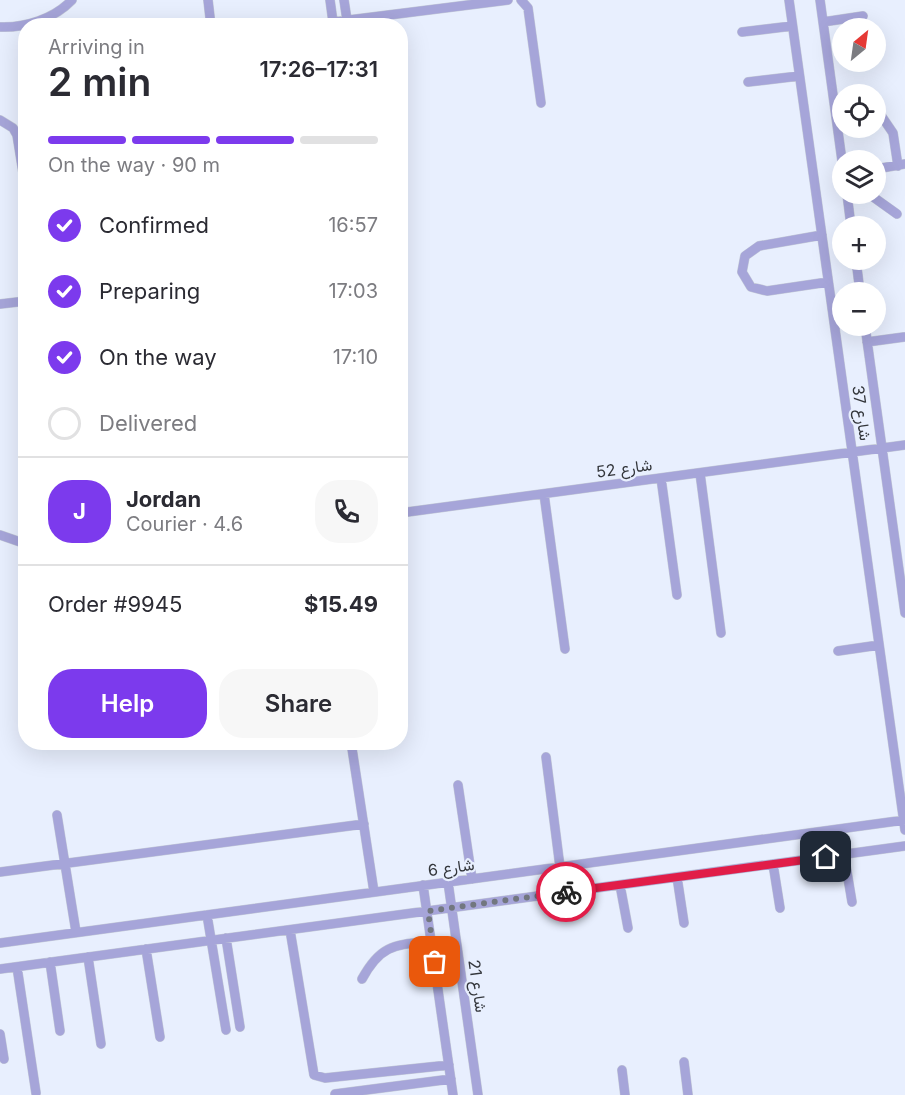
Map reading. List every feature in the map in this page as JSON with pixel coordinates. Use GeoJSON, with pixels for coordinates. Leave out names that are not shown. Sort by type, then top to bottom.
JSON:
{"type":"FeatureCollection","features":[{"type":"Feature","properties":{"kind":"lane"},"geometry":{"type":"LineString","coordinates":[[45,18],[72,0]]}},
{"type":"Feature","properties":{"kind":"lane"},"geometry":{"type":"LineString","coordinates":[[208,0],[211,18]]}},
{"type":"Feature","properties":{"kind":"lane"},"geometry":{"type":"LineString","coordinates":[[330,0],[332,18]]}},
{"type":"Feature","properties":{"kind":"lane"},"geometry":{"type":"LineString","coordinates":[[344,0],[347,18]]}},
{"type":"Feature","properties":{"kind":"lane"},"geometry":{"type":"LineString","coordinates":[[358,18],[432,5],[508,0]]}},
{"type":"Feature","properties":{"kind":"lane"},"geometry":{"type":"LineString","coordinates":[[521,0],[528,9],[541,103]]}},
{"type":"Feature","properties":{"kind":"lane","name":"شارع 37"},"geometry":{"type":"LineString","coordinates":[[789,0],[905,830]]}},
{"type":"Feature","properties":{"kind":"lane"},"geometry":{"type":"LineString","coordinates":[[820,0],[841,150]]}},
{"type":"Feature","properties":{"kind":"lane"},"geometry":{"type":"LineString","coordinates":[[823,22],[863,15]]}},
{"type":"Feature","properties":{"kind":"lane"},"geometry":{"type":"LineString","coordinates":[[0,27],[18,26]]}},
{"type":"Feature","properties":{"kind":"lane"},"geometry":{"type":"LineString","coordinates":[[742,32],[792,26]]}},
{"type":"Feature","properties":{"kind":"lane"},"geometry":{"type":"LineString","coordinates":[[748,82],[799,76]]}},
{"type":"Feature","properties":{"kind":"lane"},"geometry":{"type":"LineString","coordinates":[[0,120],[13,128],[18,141]]}},
{"type":"Feature","properties":{"kind":"lane"},"geometry":{"type":"LineString","coordinates":[[886,123],[893,133],[901,165],[886,167]]}},
{"type":"Feature","properties":{"kind":"lane"},"geometry":{"type":"LineString","coordinates":[[883,204],[897,214]]}},
{"type":"Feature","properties":{"kind":"lane"},"geometry":{"type":"LineString","coordinates":[[822,235],[759,246],[745,256],[742,272],[751,287],[767,291],[828,282]]}},
{"type":"Feature","properties":{"kind":"lane"},"geometry":{"type":"LineString","coordinates":[[0,304],[18,302]]}},
{"type":"Feature","properties":{"kind":"lane","name":"شارع 37"},"geometry":{"type":"LineString","coordinates":[[866,336],[905,613]]}},
{"type":"Feature","properties":{"kind":"lane"},"geometry":{"type":"LineString","coordinates":[[867,342],[904,338]]}},
{"type":"Feature","properties":{"kind":"lane","name":"شارع 52"},"geometry":{"type":"LineString","coordinates":[[408,512],[905,445]]}},
{"type":"Feature","properties":{"kind":"lane"},"geometry":{"type":"LineString","coordinates":[[700,472],[722,633]]}},
{"type":"Feature","properties":{"kind":"lane"},"geometry":{"type":"LineString","coordinates":[[661,478],[676,595]]}},
{"type":"Feature","properties":{"kind":"lane"},"geometry":{"type":"LineString","coordinates":[[544,494],[565,649]]}},
{"type":"Feature","properties":{"kind":"lane"},"geometry":{"type":"LineString","coordinates":[[0,535],[18,541]]}},
{"type":"Feature","properties":{"kind":"lane"},"geometry":{"type":"LineString","coordinates":[[838,651],[879,645]]}},
{"type":"Feature","properties":{"kind":"lane"},"geometry":{"type":"LineString","coordinates":[[352,750],[374,892]]}},
{"type":"Feature","properties":{"kind":"lane"},"geometry":{"type":"LineString","coordinates":[[546,757],[560,867]]}},
{"type":"Feature","properties":{"kind":"lane"},"geometry":{"type":"LineString","coordinates":[[458,785],[472,879]]}},
{"type":"Feature","properties":{"kind":"lane"},"geometry":{"type":"LineString","coordinates":[[57,815],[76,932]]}},
{"type":"Feature","properties":{"kind":"lane","name":"شارع 6"},"geometry":{"type":"LineString","coordinates":[[0,943],[904,820]]}},
{"type":"Feature","properties":{"kind":"lane"},"geometry":{"type":"LineString","coordinates":[[0,872],[364,824]]}},
{"type":"Feature","properties":{"kind":"lane"},"geometry":{"type":"LineString","coordinates":[[0,969],[905,846]]}},
{"type":"Feature","properties":{"kind":"lane"},"geometry":{"type":"LineString","coordinates":[[844,855],[852,902]]}},
{"type":"Feature","properties":{"kind":"lane"},"geometry":{"type":"LineString","coordinates":[[773,864],[780,908]]}},
{"type":"Feature","properties":{"kind":"lane"},"geometry":{"type":"LineString","coordinates":[[677,877],[684,923]]}},
{"type":"Feature","properties":{"kind":"lane","name":"شارع 21"},"geometry":{"type":"LineString","coordinates":[[448,882],[478,1095]]}},
{"type":"Feature","properties":{"kind":"lane"},"geometry":{"type":"LineString","coordinates":[[423,885],[453,1095]]}},
{"type":"Feature","properties":{"kind":"lane"},"geometry":{"type":"LineString","coordinates":[[620,885],[628,928]]}},
{"type":"Feature","properties":{"kind":"lane"},"geometry":{"type":"LineString","coordinates":[[207,915],[226,1030]]}},
{"type":"Feature","properties":{"kind":"lane"},"geometry":{"type":"LineString","coordinates":[[291,930],[314,1075],[325,1078],[449,1065]]}},
{"type":"Feature","properties":{"kind":"lane"},"geometry":{"type":"LineString","coordinates":[[226,938],[240,1027]]}},
{"type":"Feature","properties":{"kind":"lane"},"geometry":{"type":"LineString","coordinates":[[362,979],[373,959],[391,946],[432,941]]}},
{"type":"Feature","properties":{"kind":"lane"},"geometry":{"type":"LineString","coordinates":[[146,949],[160,1038]]}},
{"type":"Feature","properties":{"kind":"lane"},"geometry":{"type":"LineString","coordinates":[[88,957],[101,1044]]}},
{"type":"Feature","properties":{"kind":"lane"},"geometry":{"type":"LineString","coordinates":[[50,962],[60,1031]]}},
{"type":"Feature","properties":{"kind":"lane"},"geometry":{"type":"LineString","coordinates":[[17,967],[36,1093]]}},
{"type":"Feature","properties":{"kind":"lane"},"geometry":{"type":"LineString","coordinates":[[0,1034],[4,1059]]}},
{"type":"Feature","properties":{"kind":"lane"},"geometry":{"type":"LineString","coordinates":[[684,1062],[688,1095]]}},
{"type":"Feature","properties":{"kind":"lane"},"geometry":{"type":"LineString","coordinates":[[622,1070],[625,1095]]}},
{"type":"Feature","properties":{"kind":"lane"},"geometry":{"type":"LineString","coordinates":[[335,1094],[451,1079]]}},
{"type":"Feature","properties":{"kind":"way so far"},"geometry":{"type":"LineString","coordinates":[[435,962],[428,911],[566,892]]}},
{"type":"Feature","properties":{"kind":"route"},"geometry":{"type":"LineString","coordinates":[[566,892],[826,857]]}}]}
